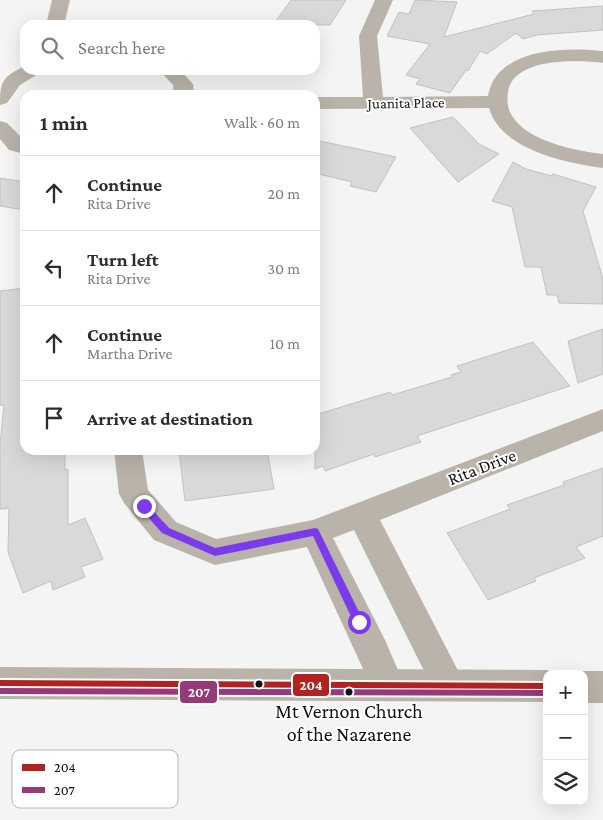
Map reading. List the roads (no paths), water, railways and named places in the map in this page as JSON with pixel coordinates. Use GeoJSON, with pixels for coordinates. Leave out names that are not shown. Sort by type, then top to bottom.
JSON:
{"type":"FeatureCollection","features":[{"type":"Feature","properties":{"kind":"street"},"geometry":{"type":"LineString","coordinates":[[56,20],[61,0]]}},
{"type":"Feature","properties":{"kind":"street"},"geometry":{"type":"LineString","coordinates":[[374,103],[368,36],[384,0]]}},
{"type":"Feature","properties":{"kind":"street"},"geometry":{"type":"LineString","coordinates":[[603,57],[562,55],[534,60],[513,70],[500,84],[497,102],[503,116],[515,131],[535,144],[559,154],[586,160],[603,161]]}},
{"type":"Feature","properties":{"kind":"street"},"geometry":{"type":"LineString","coordinates":[[0,99],[13,81],[23,75]]}},
{"type":"Feature","properties":{"kind":"street"},"geometry":{"type":"LineString","coordinates":[[174,75],[183,84],[184,90]]}},
{"type":"Feature","properties":{"kind":"street","name":"Juanita Place"},"geometry":{"type":"LineString","coordinates":[[320,103],[497,102]]}},
{"type":"Feature","properties":{"kind":"street"},"geometry":{"type":"LineString","coordinates":[[0,128],[20,146]]}},
{"type":"Feature","properties":{"kind":"street","name":"Rita Drive"},"geometry":{"type":"LineString","coordinates":[[129,455],[134,494],[165,531],[215,552],[315,532],[603,420]]}},
{"type":"Feature","properties":{"kind":"street"},"geometry":{"type":"LineString","coordinates":[[362,515],[448,684]]}},
{"type":"Feature","properties":{"kind":"street"},"geometry":{"type":"LineString","coordinates":[[315,532],[387,684]]}},
{"type":"Feature","properties":{"kind":"street"},"geometry":{"type":"LineString","coordinates":[[0,683],[543,686]]}},
{"type":"Feature","properties":{"kind":"street"},"geometry":{"type":"LineString","coordinates":[[588,687],[603,687]]}},
{"type":"Feature","properties":{"kind":"place","name":"Mt Vernon Church of the Nazarene"},"geometry":{"type":"Point","coordinates":[349,692]}}]}
